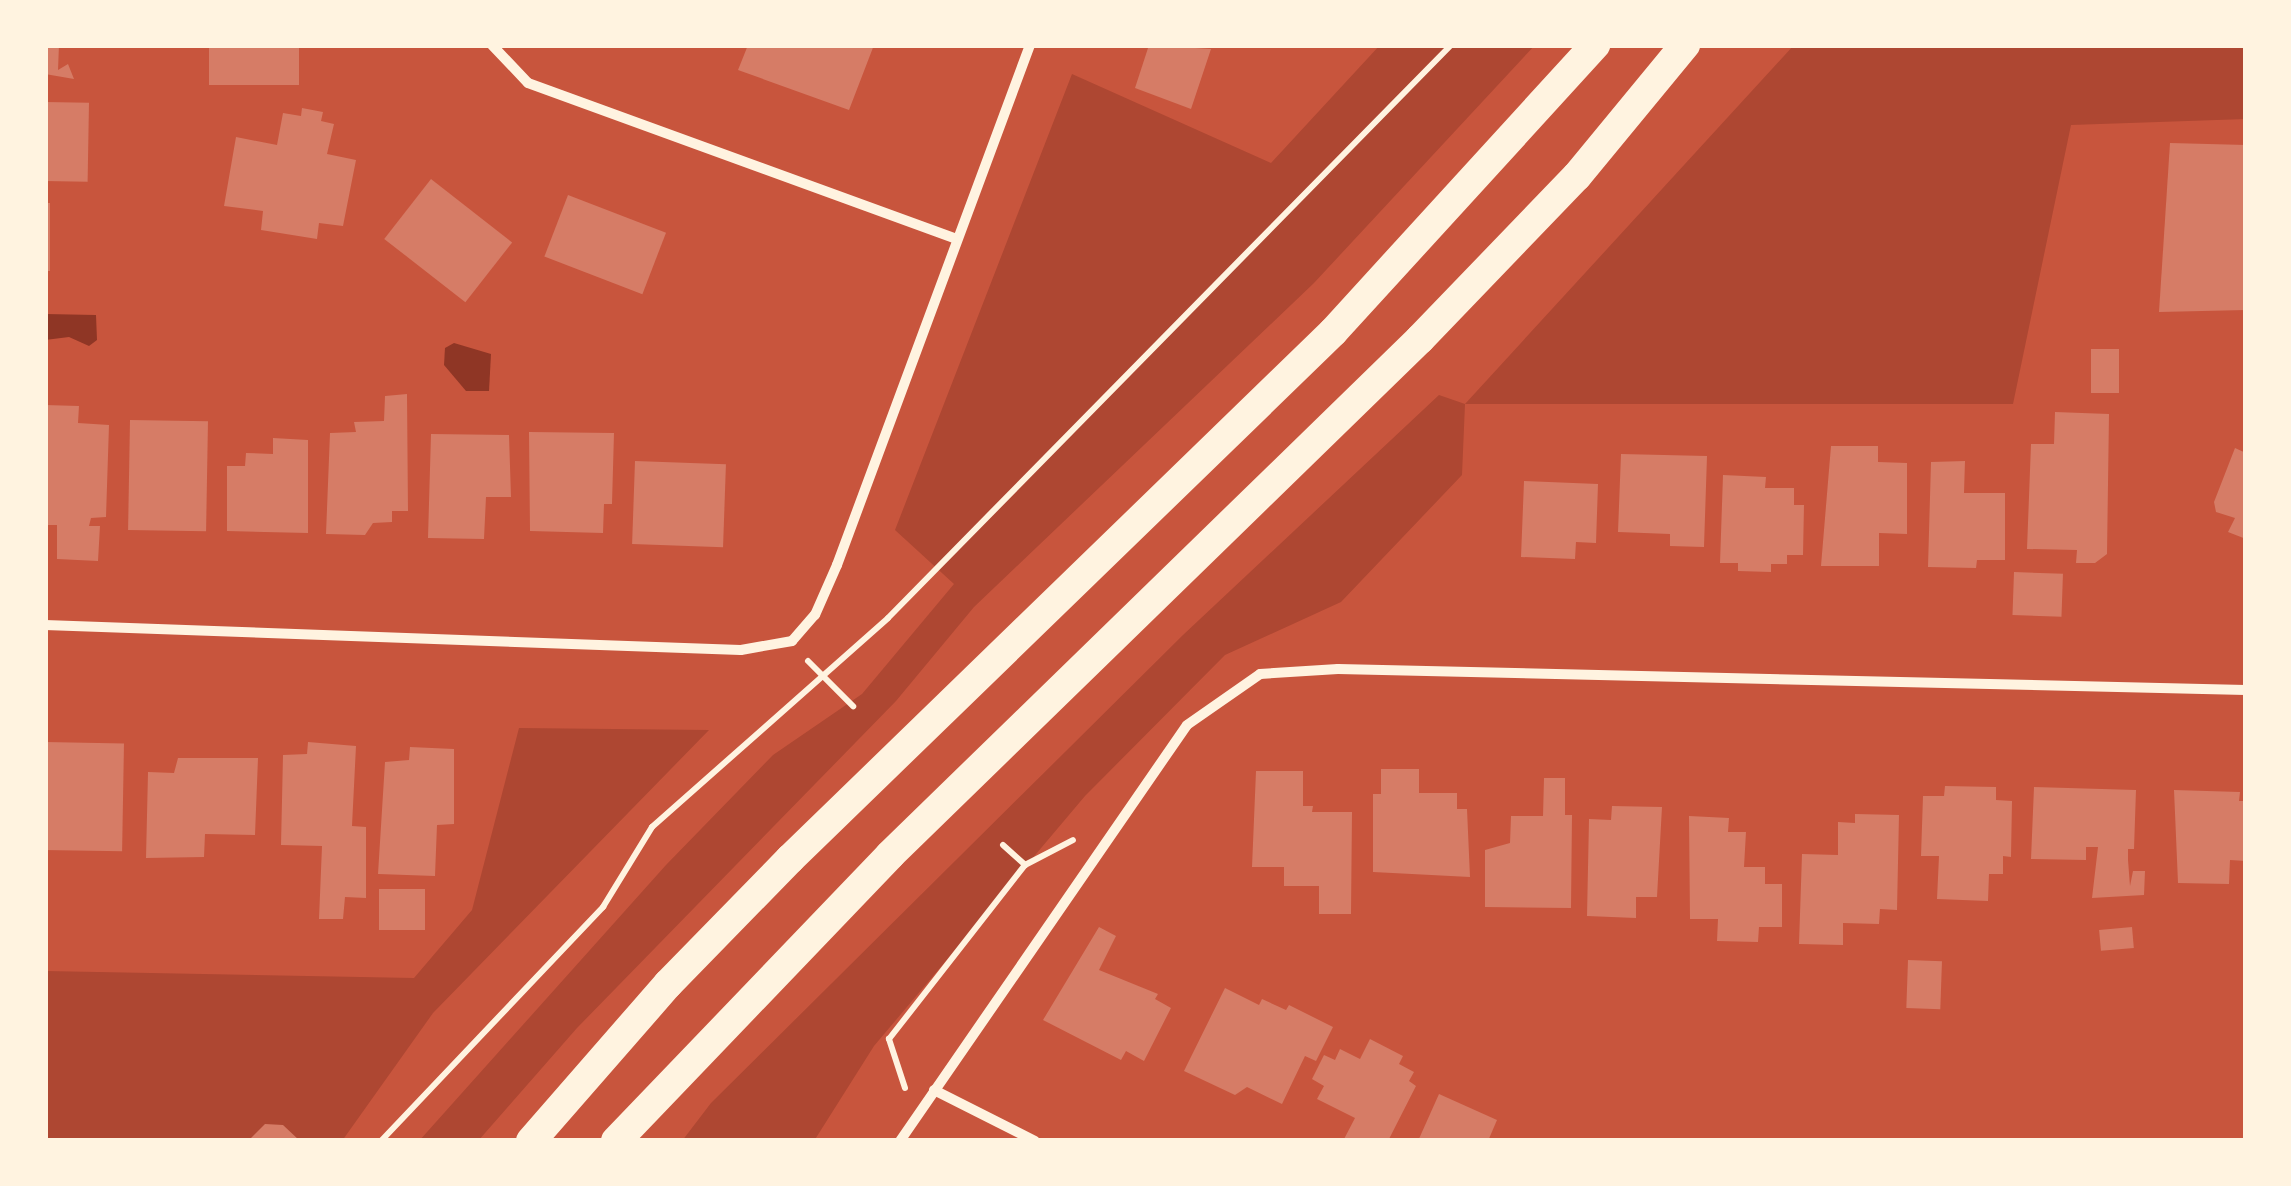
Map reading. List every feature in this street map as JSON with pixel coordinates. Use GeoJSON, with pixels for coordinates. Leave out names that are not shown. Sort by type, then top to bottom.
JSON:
{"type":"FeatureCollection","features":[{"type":"Feature","properties":{"kind":"highway"},"geometry":{"type":"LineString","coordinates":[[531,1141],[668,984],[790,859],[1333,332],[1594,45]]}},
{"type":"Feature","properties":{"kind":"highway"},"geometry":{"type":"LineString","coordinates":[[616,1141],[890,855],[1420,340],[1577,176],[1685,45]]}},
{"type":"Feature","properties":{"kind":"street"},"geometry":{"type":"LineString","coordinates":[[492,45],[528,84],[955,238]]}},
{"type":"Feature","properties":{"kind":"street"},"geometry":{"type":"LineString","coordinates":[[45,626],[741,650],[792,641],[815,615],[837,564],[955,238],[1030,45]]}},
{"type":"Feature","properties":{"kind":"street"},"geometry":{"type":"LineString","coordinates":[[900,1141],[1119,816],[1186,725],[1260,674],[1358,670],[2246,690]]}},
{"type":"Feature","properties":{"kind":"street"},"geometry":{"type":"LineString","coordinates":[[934,1090],[1035,1141]]}},
{"type":"Feature","properties":{"kind":"path"},"geometry":{"type":"LineString","coordinates":[[381,1141],[604,907],[652,826],[819,674],[888,618],[1451,45]]}},
{"type":"Feature","properties":{"kind":"path"},"geometry":{"type":"LineString","coordinates":[[819,674],[853,706]]}},
{"type":"Feature","properties":{"kind":"path"},"geometry":{"type":"LineString","coordinates":[[926,1102],[900,1085],[888,1039],[1025,865],[1119,816]]}},
{"type":"Feature","properties":{"kind":"path"},"geometry":{"type":"LineString","coordinates":[[1003,845],[1025,865]]}},
{"type":"Feature","properties":{"kind":"shaded area"},"geometry":{"type":"Polygon","coordinates":[[[1380,45],[1535,45],[1314,283],[974,607],[896,701],[577,1028],[478,1141],[419,1141],[666,865],[773,755],[862,694],[954,584],[895,530],[1072,74],[1271,163],[1380,45]]]}},
{"type":"Feature","properties":{"kind":"shaded area"},"geometry":{"type":"Polygon","coordinates":[[[1794,45],[2246,45],[2246,119],[2071,125],[2013,404],[1465,404],[1794,45]]]}},
{"type":"Feature","properties":{"kind":"shaded area"},"geometry":{"type":"Polygon","coordinates":[[[45,314],[96,315],[97,340],[89,346],[69,337],[45,340],[45,314]]]}},
{"type":"Feature","properties":{"kind":"shaded area"},"geometry":{"type":"Polygon","coordinates":[[[454,343],[491,354],[489,391],[466,391],[444,365],[445,348],[454,343]]]}},
{"type":"Feature","properties":{"kind":"shaded area"},"geometry":{"type":"Polygon","coordinates":[[[1439,395],[1465,404],[1462,475],[1341,602],[1225,655],[1085,796],[874,1046],[814,1141],[682,1141],[711,1103],[1183,635],[1439,395]]]}},
{"type":"Feature","properties":{"kind":"shaded area"},"geometry":{"type":"Polygon","coordinates":[[[519,728],[709,730],[433,1013],[342,1141],[45,1141],[45,971],[414,978],[472,910],[519,728]]]}},
{"type":"Feature","properties":{"kind":"building"},"geometry":{"type":"Polygon","coordinates":[[[45,45],[59,45],[58,70],[68,64],[74,79],[45,74],[45,45]]]}},
{"type":"Feature","properties":{"kind":"building"},"geometry":{"type":"Polygon","coordinates":[[[209,45],[299,45],[299,85],[209,85],[209,45]]]}},
{"type":"Feature","properties":{"kind":"building"},"geometry":{"type":"Polygon","coordinates":[[[748,45],[874,45],[849,110],[738,70],[748,45]]]}},
{"type":"Feature","properties":{"kind":"building"},"geometry":{"type":"Polygon","coordinates":[[[1149,45],[1211,49],[1191,109],[1135,88],[1149,45]]]}},
{"type":"Feature","properties":{"kind":"building"},"geometry":{"type":"Polygon","coordinates":[[[45,102],[89,103],[88,182],[45,181],[45,102]]]}},
{"type":"Feature","properties":{"kind":"building"},"geometry":{"type":"Polygon","coordinates":[[[302,108],[323,112],[321,121],[334,124],[327,154],[356,160],[343,226],[319,223],[317,239],[261,230],[263,211],[224,206],[236,137],[277,145],[283,113],[301,116],[302,108]]]}},
{"type":"Feature","properties":{"kind":"building"},"geometry":{"type":"Polygon","coordinates":[[[2170,143],[2246,145],[2246,310],[2159,312],[2170,143]]]}},
{"type":"Feature","properties":{"kind":"building"},"geometry":{"type":"Polygon","coordinates":[[[431,179],[512,242],[465,302],[384,239],[431,179]]]}},
{"type":"Feature","properties":{"kind":"building"},"geometry":{"type":"Polygon","coordinates":[[[568,195],[666,233],[642,294],[544,257],[568,195]]]}},
{"type":"Feature","properties":{"kind":"building"},"geometry":{"type":"Polygon","coordinates":[[[45,203],[50,203],[50,271],[45,271],[45,203]]]}},
{"type":"Feature","properties":{"kind":"building"},"geometry":{"type":"Polygon","coordinates":[[[2091,349],[2119,349],[2119,393],[2091,393],[2091,349]]]}},
{"type":"Feature","properties":{"kind":"building"},"geometry":{"type":"Polygon","coordinates":[[[407,394],[408,511],[392,511],[392,522],[373,523],[365,535],[326,534],[330,433],[356,432],[354,422],[384,421],[385,396],[407,394]]]}},
{"type":"Feature","properties":{"kind":"building"},"geometry":{"type":"Polygon","coordinates":[[[45,405],[79,406],[78,423],[109,425],[106,517],[91,518],[89,526],[100,526],[98,561],[57,559],[57,525],[47,525],[45,518],[45,405]]]}},
{"type":"Feature","properties":{"kind":"building"},"geometry":{"type":"Polygon","coordinates":[[[2055,412],[2109,414],[2107,554],[2095,563],[2076,563],[2077,550],[2027,549],[2031,444],[2054,444],[2055,412]]]}},
{"type":"Feature","properties":{"kind":"building"},"geometry":{"type":"Polygon","coordinates":[[[130,420],[208,421],[206,531],[128,530],[130,420]]]}},
{"type":"Feature","properties":{"kind":"building"},"geometry":{"type":"Polygon","coordinates":[[[529,432],[614,433],[612,504],[604,504],[603,533],[530,531],[529,432]]]}},
{"type":"Feature","properties":{"kind":"building"},"geometry":{"type":"Polygon","coordinates":[[[431,434],[509,435],[511,497],[486,497],[484,539],[428,538],[431,434]]]}},
{"type":"Feature","properties":{"kind":"building"},"geometry":{"type":"Polygon","coordinates":[[[273,438],[308,440],[308,533],[227,531],[227,466],[245,466],[246,453],[273,454],[273,438]]]}},
{"type":"Feature","properties":{"kind":"building"},"geometry":{"type":"Polygon","coordinates":[[[1831,446],[1878,446],[1878,462],[1907,463],[1907,534],[1879,533],[1879,566],[1821,566],[1831,446]]]}},
{"type":"Feature","properties":{"kind":"building"},"geometry":{"type":"Polygon","coordinates":[[[2235,448],[2246,453],[2246,539],[2228,532],[2235,518],[2216,512],[2214,502],[2235,448]]]}},
{"type":"Feature","properties":{"kind":"building"},"geometry":{"type":"Polygon","coordinates":[[[1621,454],[1707,456],[1704,547],[1670,546],[1670,534],[1618,532],[1621,454]]]}},
{"type":"Feature","properties":{"kind":"building"},"geometry":{"type":"Polygon","coordinates":[[[635,461],[726,464],[723,547],[632,544],[635,461]]]}},
{"type":"Feature","properties":{"kind":"building"},"geometry":{"type":"Polygon","coordinates":[[[1965,461],[1964,493],[2005,493],[2005,560],[1977,560],[1976,568],[1928,567],[1931,462],[1965,461]]]}},
{"type":"Feature","properties":{"kind":"building"},"geometry":{"type":"Polygon","coordinates":[[[1723,475],[1766,477],[1765,488],[1794,488],[1794,505],[1804,505],[1803,555],[1787,555],[1787,564],[1771,564],[1771,572],[1738,571],[1738,563],[1720,563],[1723,475]]]}},
{"type":"Feature","properties":{"kind":"building"},"geometry":{"type":"Polygon","coordinates":[[[1524,481],[1598,484],[1596,543],[1576,542],[1575,559],[1521,557],[1524,481]]]}},
{"type":"Feature","properties":{"kind":"building"},"geometry":{"type":"Polygon","coordinates":[[[2014,572],[2063,574],[2061,617],[2012,615],[2014,572]]]}},
{"type":"Feature","properties":{"kind":"building"},"geometry":{"type":"Polygon","coordinates":[[[45,742],[124,743],[122,851],[45,850],[45,742]]]}},
{"type":"Feature","properties":{"kind":"building"},"geometry":{"type":"Polygon","coordinates":[[[308,742],[356,746],[352,826],[366,827],[366,898],[345,897],[343,919],[319,919],[322,846],[281,845],[283,755],[307,754],[308,742]]]}},
{"type":"Feature","properties":{"kind":"building"},"geometry":{"type":"Polygon","coordinates":[[[410,747],[454,749],[454,824],[437,825],[435,876],[378,874],[385,762],[409,760],[410,747]]]}},
{"type":"Feature","properties":{"kind":"building"},"geometry":{"type":"Polygon","coordinates":[[[178,758],[258,758],[255,835],[205,834],[204,857],[146,858],[148,772],[174,773],[178,758]]]}},
{"type":"Feature","properties":{"kind":"building"},"geometry":{"type":"Polygon","coordinates":[[[1381,769],[1419,769],[1419,793],[1457,793],[1457,809],[1467,809],[1470,877],[1373,872],[1373,794],[1381,794],[1381,769]]]}},
{"type":"Feature","properties":{"kind":"building"},"geometry":{"type":"Polygon","coordinates":[[[1256,771],[1303,771],[1303,806],[1313,806],[1312,812],[1352,812],[1351,914],[1319,914],[1319,886],[1284,886],[1284,867],[1252,867],[1256,771]]]}},
{"type":"Feature","properties":{"kind":"building"},"geometry":{"type":"Polygon","coordinates":[[[1544,778],[1565,778],[1565,815],[1572,815],[1571,908],[1485,907],[1485,850],[1510,843],[1511,816],[1543,816],[1544,778]]]}},
{"type":"Feature","properties":{"kind":"building"},"geometry":{"type":"Polygon","coordinates":[[[1945,786],[1996,787],[1996,800],[2012,801],[2011,857],[2003,856],[2003,874],[1989,874],[1988,901],[1937,899],[1939,856],[1921,856],[1923,796],[1944,796],[1945,786]]]}},
{"type":"Feature","properties":{"kind":"building"},"geometry":{"type":"Polygon","coordinates":[[[2034,787],[2136,790],[2134,849],[2128,849],[2128,860],[2130,886],[2133,871],[2145,871],[2144,895],[2092,898],[2098,847],[2086,847],[2086,860],[2031,859],[2034,787]]]}},
{"type":"Feature","properties":{"kind":"building"},"geometry":{"type":"Polygon","coordinates":[[[2174,790],[2240,792],[2239,801],[2246,801],[2246,861],[2230,860],[2229,884],[2178,883],[2174,790]]]}},
{"type":"Feature","properties":{"kind":"building"},"geometry":{"type":"Polygon","coordinates":[[[1612,806],[1662,807],[1657,897],[1636,897],[1636,918],[1587,916],[1589,819],[1611,820],[1612,806]]]}},
{"type":"Feature","properties":{"kind":"building"},"geometry":{"type":"Polygon","coordinates":[[[1855,814],[1899,815],[1897,910],[1880,909],[1879,924],[1843,923],[1843,945],[1799,944],[1802,854],[1838,855],[1838,822],[1855,823],[1855,814]]]}},
{"type":"Feature","properties":{"kind":"building"},"geometry":{"type":"Polygon","coordinates":[[[1689,816],[1729,818],[1728,832],[1746,832],[1744,867],[1765,867],[1765,884],[1782,884],[1782,927],[1759,927],[1758,942],[1717,941],[1718,919],[1690,919],[1689,816]]]}},
{"type":"Feature","properties":{"kind":"building"},"geometry":{"type":"Polygon","coordinates":[[[379,889],[425,889],[425,930],[379,930],[379,889]]]}},
{"type":"Feature","properties":{"kind":"building"},"geometry":{"type":"Polygon","coordinates":[[[1099,927],[1116,936],[1099,970],[1158,994],[1155,999],[1171,1008],[1144,1061],[1126,1051],[1121,1060],[1043,1020],[1099,927]]]}},
{"type":"Feature","properties":{"kind":"building"},"geometry":{"type":"Polygon","coordinates":[[[2132,927],[2134,948],[2101,951],[2099,930],[2132,927]]]}},
{"type":"Feature","properties":{"kind":"building"},"geometry":{"type":"Polygon","coordinates":[[[1908,960],[1942,961],[1940,1009],[1906,1008],[1908,960]]]}},
{"type":"Feature","properties":{"kind":"building"},"geometry":{"type":"Polygon","coordinates":[[[1225,988],[1259,1005],[1262,999],[1286,1010],[1289,1005],[1333,1027],[1316,1061],[1305,1056],[1282,1104],[1247,1087],[1235,1095],[1184,1071],[1225,988]]]}},
{"type":"Feature","properties":{"kind":"building"},"geometry":{"type":"Polygon","coordinates":[[[1370,1039],[1403,1056],[1399,1064],[1414,1072],[1409,1081],[1416,1086],[1388,1141],[1343,1141],[1355,1118],[1317,1099],[1324,1086],[1312,1079],[1324,1055],[1335,1060],[1340,1049],[1360,1059],[1370,1039]]]}},
{"type":"Feature","properties":{"kind":"building"},"geometry":{"type":"Polygon","coordinates":[[[1439,1094],[1497,1120],[1488,1141],[1418,1141],[1439,1094]]]}},
{"type":"Feature","properties":{"kind":"building"},"geometry":{"type":"Polygon","coordinates":[[[265,1124],[283,1125],[300,1141],[248,1141],[265,1124]]]}}]}
